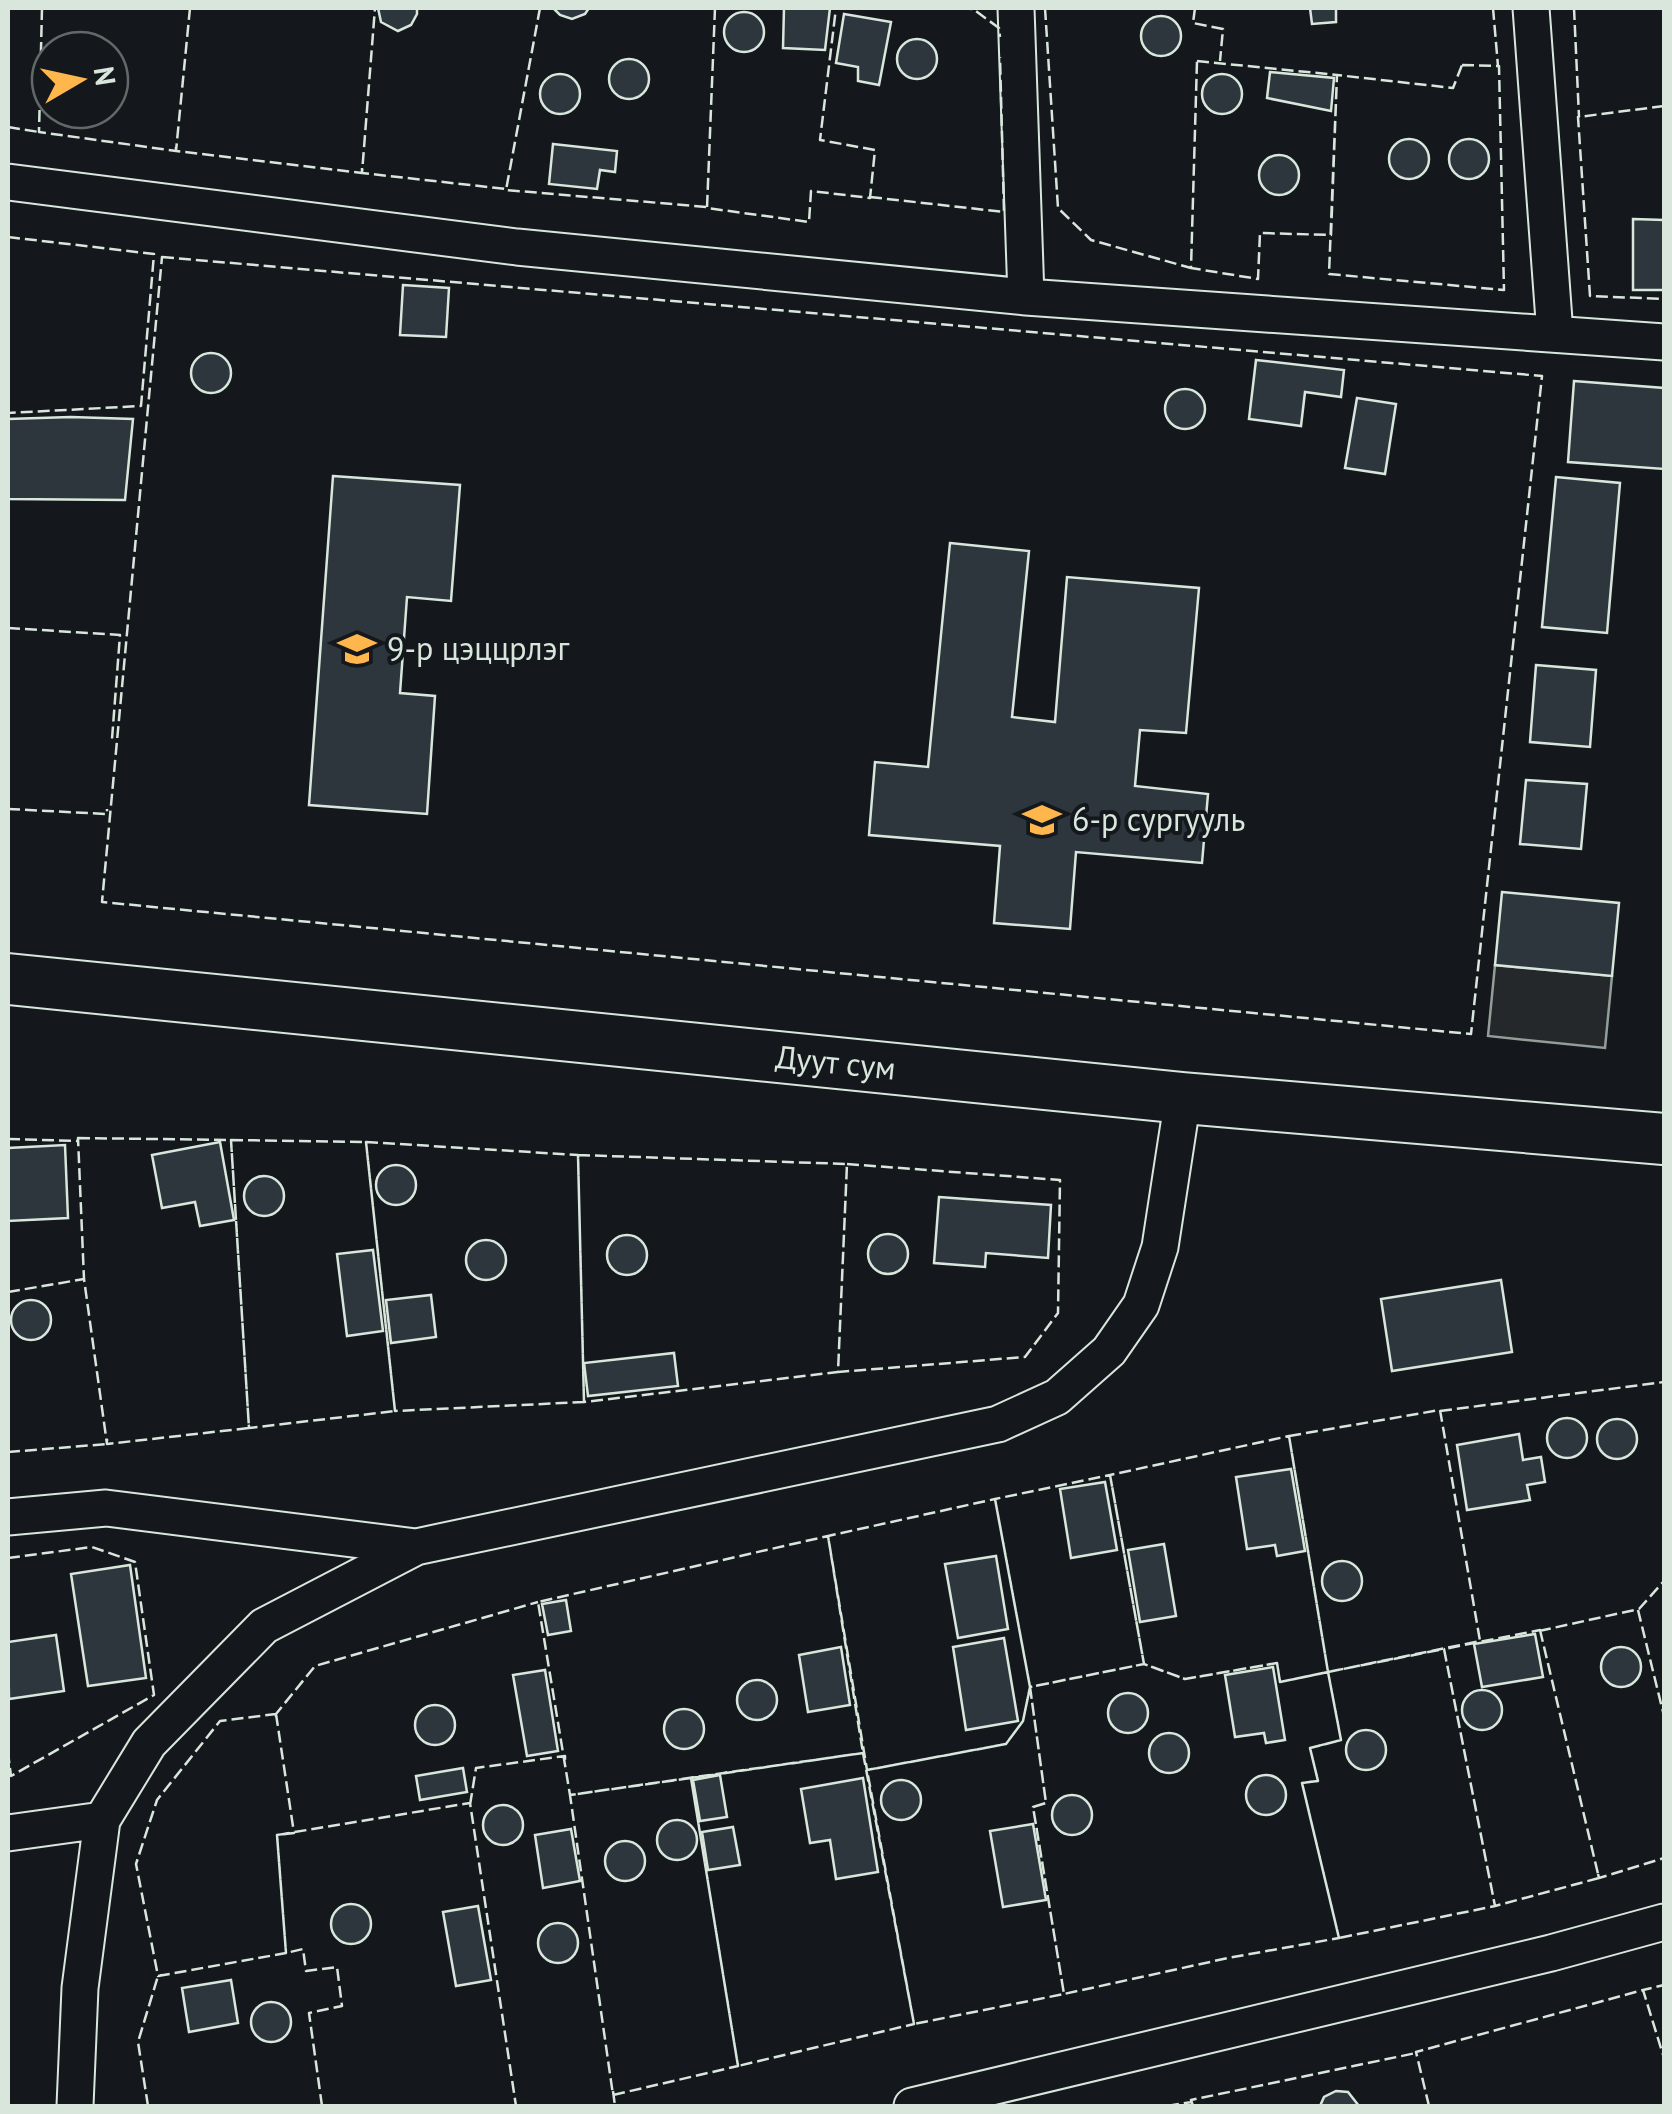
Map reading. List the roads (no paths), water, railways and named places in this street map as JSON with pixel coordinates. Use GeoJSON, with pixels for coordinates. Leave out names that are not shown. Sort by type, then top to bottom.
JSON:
{"type":"FeatureCollection","features":[{"type":"Feature","properties":{"kind":"main road","name":"Дуут сум"},"geometry":{"type":"LineString","coordinates":[[8,979],[1183,1098],[1664,1139]]}},
{"type":"Feature","properties":{"kind":"street"},"geometry":{"type":"LineString","coordinates":[[1016,8],[1026,298]]}},
{"type":"Feature","properties":{"kind":"street"},"geometry":{"type":"LineString","coordinates":[[1531,8],[1556,334]]}},
{"type":"Feature","properties":{"kind":"street"},"geometry":{"type":"LineString","coordinates":[[8,182],[517,247],[1026,298],[1664,342]]}},
{"type":"Feature","properties":{"kind":"street"},"geometry":{"type":"LineString","coordinates":[[74,2106],[80,1988],[102,1820],[149,1743],[264,1626],[416,1546],[998,1424],[1057,1397],[1109,1351],[1141,1305],[1160,1246],[1183,1098]]}},
{"type":"Feature","properties":{"kind":"street"},"geometry":{"type":"LineString","coordinates":[[8,1517],[106,1508],[416,1546]]}},
{"type":"Feature","properties":{"kind":"street"},"geometry":{"type":"LineString","coordinates":[[8,1832],[102,1820]]}},
{"type":"Feature","properties":{"kind":"street"},"geometry":{"type":"LineString","coordinates":[[912,2106],[1551,1953],[1664,1922]]}},
{"type":"Feature","properties":{"kind":"place","name":"9-р цэццрлэг"},"geometry":{"type":"Point","coordinates":[357,649]}},
{"type":"Feature","properties":{"kind":"place","name":"6-р сургууль"},"geometry":{"type":"Point","coordinates":[1042,820]}}]}
